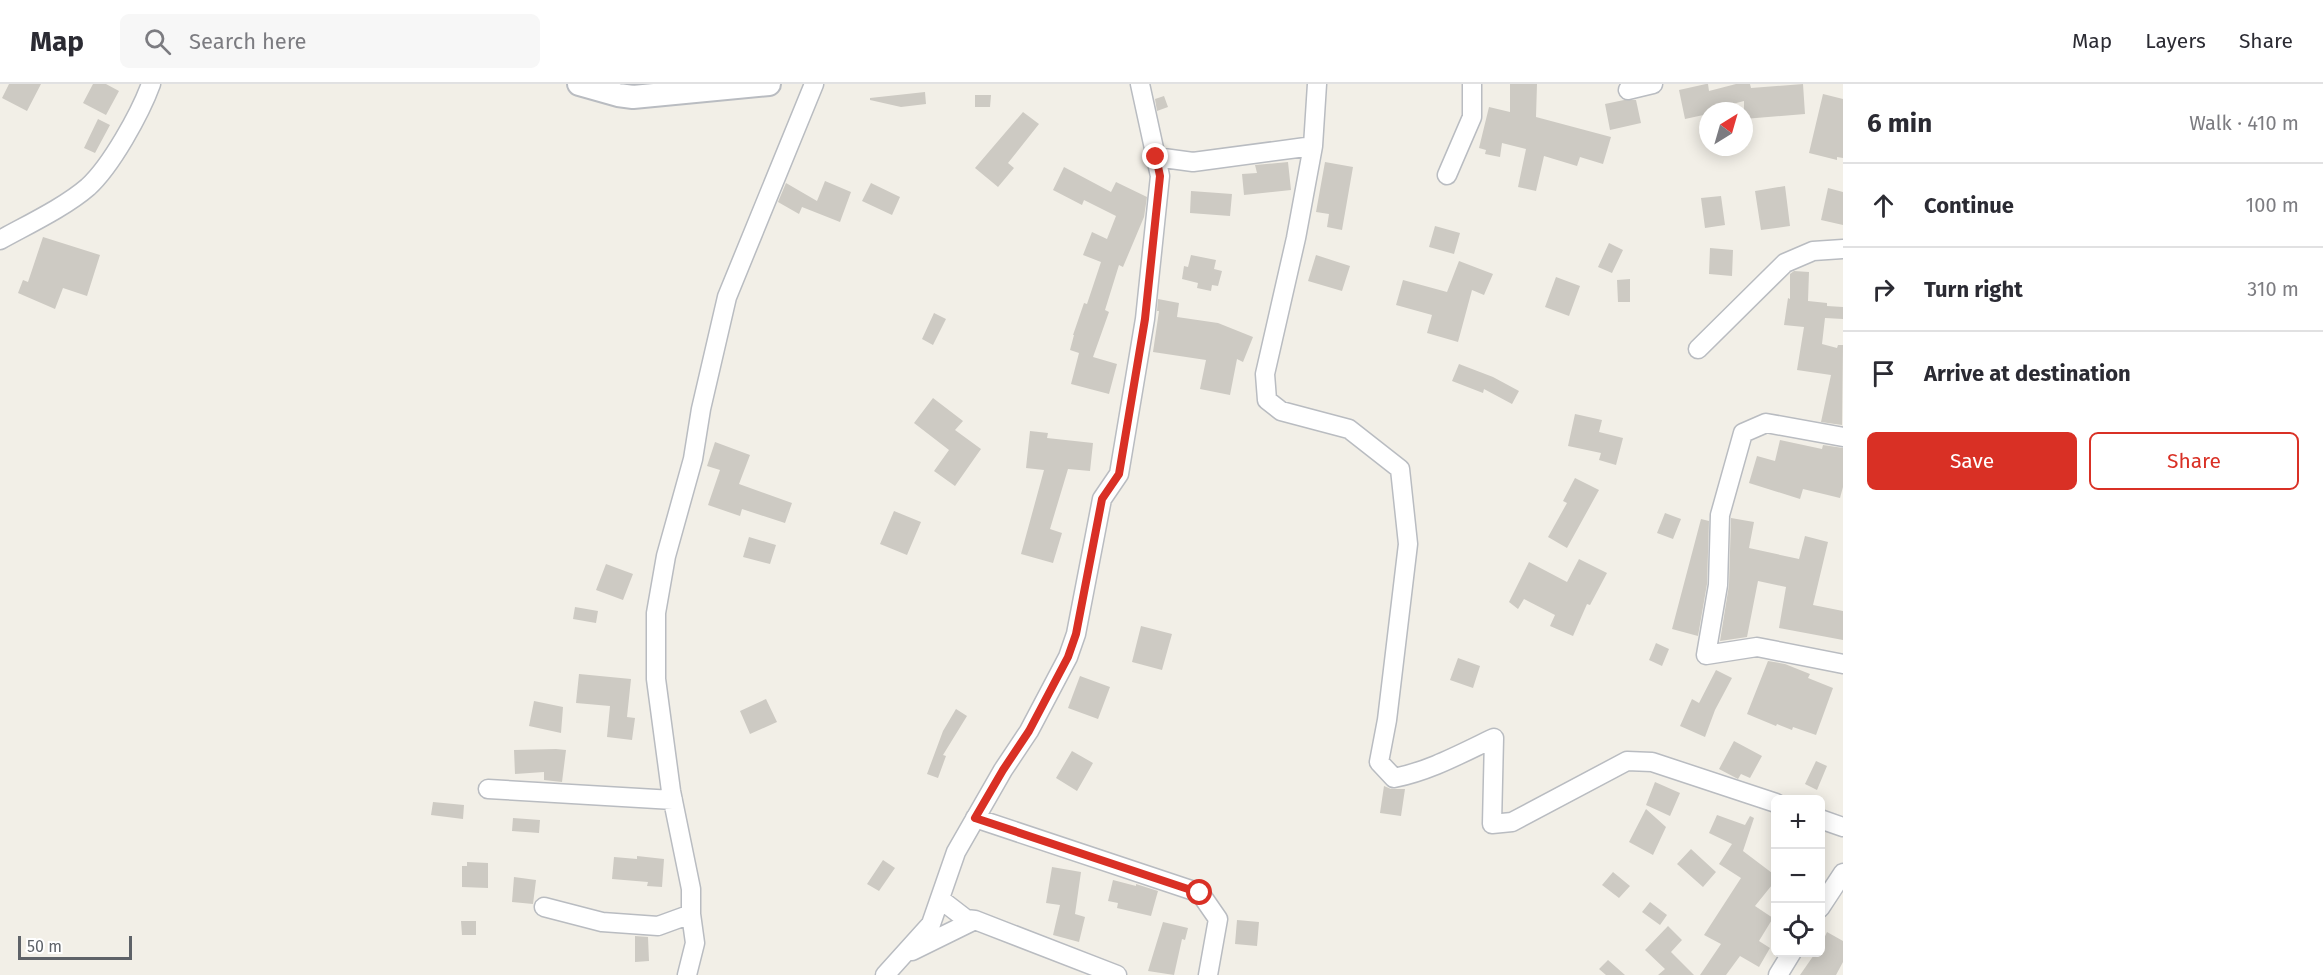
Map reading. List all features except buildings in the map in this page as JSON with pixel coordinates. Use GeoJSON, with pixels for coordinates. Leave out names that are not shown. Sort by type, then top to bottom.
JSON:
{"type":"FeatureCollection","features":[{"type":"Feature","properties":{"kind":"street"},"geometry":{"type":"LineString","coordinates":[[0,240],[87,188],[102,173],[144,104],[151,84]]}},
{"type":"Feature","properties":{"kind":"street"},"geometry":{"type":"LineString","coordinates":[[579,84],[633,97],[769,84]]}},
{"type":"Feature","properties":{"kind":"street"},"geometry":{"type":"LineString","coordinates":[[687,975],[695,943],[691,914],[691,890],[673,800],[656,679],[656,613],[666,556],[693,459],[700,409],[727,297],[814,84]]}},
{"type":"Feature","properties":{"kind":"street"},"geometry":{"type":"LineString","coordinates":[[885,975],[931,924],[956,852],[1003,770],[1029,731],[1068,657],[1076,634],[1102,499],[1119,474],[1145,319],[1160,176],[1140,84]]}},
{"type":"Feature","properties":{"kind":"street"},"geometry":{"type":"LineString","coordinates":[[1317,84],[1313,146],[1296,238],[1265,374],[1267,400],[1281,411],[1349,429],[1400,469],[1408,544],[1387,720],[1379,762],[1394,778],[1408,776],[1438,765],[1494,738],[1492,824],[1512,822],[1628,761],[1652,762],[1771,801]]}},
{"type":"Feature","properties":{"kind":"street"},"geometry":{"type":"LineString","coordinates":[[1447,175],[1472,117],[1472,84]]}},
{"type":"Feature","properties":{"kind":"street"},"geometry":{"type":"LineString","coordinates":[[1628,90],[1653,84]]}},
{"type":"Feature","properties":{"kind":"street"},"geometry":{"type":"LineString","coordinates":[[1156,157],[1192,162],[1313,146]]}},
{"type":"Feature","properties":{"kind":"street"},"geometry":{"type":"LineString","coordinates":[[1698,349],[1785,263],[1812,251],[1843,249]]}},
{"type":"Feature","properties":{"kind":"street"},"geometry":{"type":"LineString","coordinates":[[1843,437],[1766,423],[1743,433],[1720,515],[1718,585],[1706,655],[1757,647],[1843,664]]}},
{"type":"Feature","properties":{"kind":"street"},"geometry":{"type":"LineString","coordinates":[[488,789],[673,800]]}},
{"type":"Feature","properties":{"kind":"street"},"geometry":{"type":"LineString","coordinates":[[975,818],[1200,893],[1218,919],[1208,975]]}},
{"type":"Feature","properties":{"kind":"street"},"geometry":{"type":"LineString","coordinates":[[1825,820],[1843,827]]}},
{"type":"Feature","properties":{"kind":"street"},"geometry":{"type":"LineString","coordinates":[[1824,903],[1843,873]]}},
{"type":"Feature","properties":{"kind":"street"},"geometry":{"type":"LineString","coordinates":[[940,899],[966,919],[975,920],[1117,975]]}},
{"type":"Feature","properties":{"kind":"street"},"geometry":{"type":"LineString","coordinates":[[544,907],[602,922],[658,926],[691,914]]}},
{"type":"Feature","properties":{"kind":"street"},"geometry":{"type":"LineString","coordinates":[[901,956],[975,920]]}},
{"type":"Feature","properties":{"kind":"street"},"geometry":{"type":"LineString","coordinates":[[1778,975],[1789,957]]}},
{"type":"Feature","properties":{"kind":"route"},"geometry":{"type":"LineString","coordinates":[[1156,157],[1160,176],[1145,319],[1119,474],[1102,499],[1076,634],[1068,657],[1029,731],[975,818],[1200,893]]}}]}
